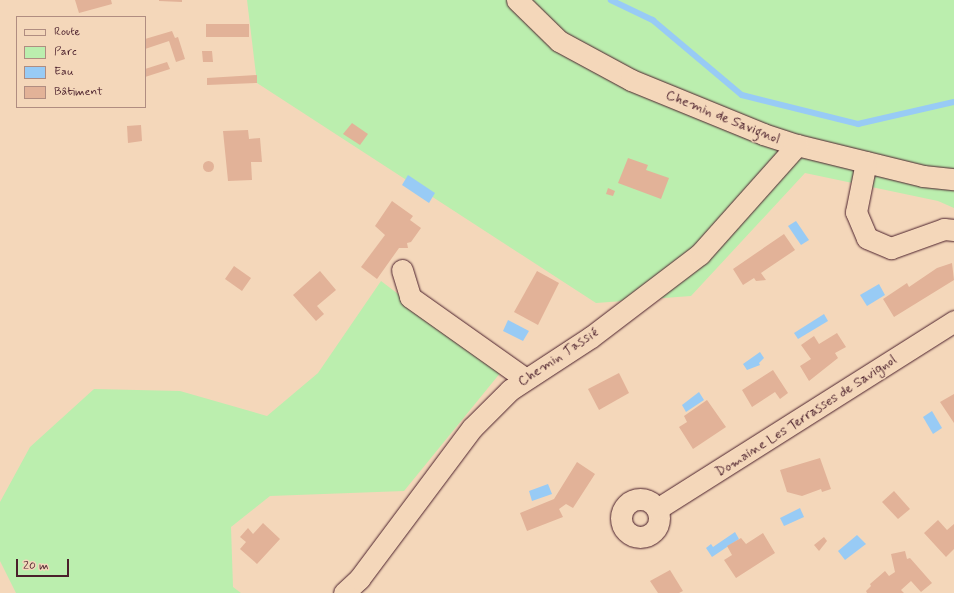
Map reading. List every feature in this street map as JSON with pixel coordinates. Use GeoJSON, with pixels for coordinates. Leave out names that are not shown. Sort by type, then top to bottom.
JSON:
{"type":"FeatureCollection","features":[{"type":"Feature","properties":{"kind":"street","name":"Chemin de Savignol"},"geometry":{"type":"LineString","coordinates":[[517,0],[558,41],[631,80],[763,134],[797,145],[923,176],[954,179]]}},
{"type":"Feature","properties":{"kind":"street","name":"Chemin Tassié"},"geometry":{"type":"LineString","coordinates":[[344,593],[360,579],[472,428],[510,390],[591,336],[700,254],[797,145]]}},
{"type":"Feature","properties":{"kind":"street"},"geometry":{"type":"LineString","coordinates":[[866,162],[856,212],[867,238],[891,248],[944,229],[954,230]]}},
{"type":"Feature","properties":{"kind":"street"},"geometry":{"type":"LineString","coordinates":[[402,270],[410,297],[526,379]]}},
{"type":"Feature","properties":{"kind":"street","name":"Domaine Les Terrasses de Savignol"},"geometry":{"type":"LineString","coordinates":[[657,509],[682,495],[954,321]]}},
{"type":"Feature","properties":{"kind":"green space"},"geometry":{"type":"Polygon","coordinates":[[[247,0],[954,0],[954,208],[938,201],[805,173],[691,296],[596,303],[257,83],[247,0]]]}},
{"type":"Feature","properties":{"kind":"green space"},"geometry":{"type":"Polygon","coordinates":[[[381,281],[501,372],[404,491],[270,496],[231,527],[233,587],[241,593],[16,593],[0,561],[0,502],[30,447],[94,389],[180,391],[267,416],[318,373],[381,281]]]}},
{"type":"Feature","properties":{"kind":"water"},"geometry":{"type":"Polygon","coordinates":[[[408,175],[435,193],[429,203],[402,185],[408,175]]]}},
{"type":"Feature","properties":{"kind":"water"},"geometry":{"type":"Polygon","coordinates":[[[796,221],[809,240],[801,245],[788,226],[796,221]]]}},
{"type":"Feature","properties":{"kind":"water"},"geometry":{"type":"Polygon","coordinates":[[[879,284],[885,295],[867,306],[860,295],[879,284]]]}},
{"type":"Feature","properties":{"kind":"water"},"geometry":{"type":"Polygon","coordinates":[[[824,314],[828,321],[798,339],[794,333],[824,314]]]}},
{"type":"Feature","properties":{"kind":"water"},"geometry":{"type":"Polygon","coordinates":[[[508,320],[529,331],[523,341],[503,331],[508,320]]]}},
{"type":"Feature","properties":{"kind":"water"},"geometry":{"type":"Polygon","coordinates":[[[760,352],[764,358],[759,363],[760,365],[747,370],[743,364],[760,352]]]}},
{"type":"Feature","properties":{"kind":"water"},"geometry":{"type":"Polygon","coordinates":[[[699,392],[704,400],[686,412],[682,405],[699,392]]]}},
{"type":"Feature","properties":{"kind":"water"},"geometry":{"type":"Polygon","coordinates":[[[932,411],[942,428],[933,434],[923,417],[932,411]]]}},
{"type":"Feature","properties":{"kind":"water"},"geometry":{"type":"Polygon","coordinates":[[[548,484],[552,494],[532,501],[529,491],[548,484]]]}},
{"type":"Feature","properties":{"kind":"water"},"geometry":{"type":"Polygon","coordinates":[[[800,508],[804,517],[784,526],[780,518],[800,508]]]}},
{"type":"Feature","properties":{"kind":"water"},"geometry":{"type":"Polygon","coordinates":[[[735,532],[739,539],[712,557],[706,548],[711,544],[713,547],[735,532]]]}},
{"type":"Feature","properties":{"kind":"water"},"geometry":{"type":"Polygon","coordinates":[[[857,535],[866,544],[845,560],[838,551],[857,535]]]}},
{"type":"Feature","properties":{"kind":"building"},"geometry":{"type":"Polygon","coordinates":[[[75,0],[111,0],[112,4],[79,13],[75,0]]]}},
{"type":"Feature","properties":{"kind":"building"},"geometry":{"type":"Polygon","coordinates":[[[182,0],[182,2],[159,1],[182,0]]]}},
{"type":"Feature","properties":{"kind":"building"},"geometry":{"type":"Polygon","coordinates":[[[206,24],[249,24],[249,37],[206,37],[206,24]]]}},
{"type":"Feature","properties":{"kind":"building"},"geometry":{"type":"Polygon","coordinates":[[[172,31],[175,38],[178,37],[185,59],[176,62],[169,41],[146,49],[146,39],[172,31]]]}},
{"type":"Feature","properties":{"kind":"building"},"geometry":{"type":"Polygon","coordinates":[[[202,51],[212,51],[213,62],[203,62],[202,51]]]}},
{"type":"Feature","properties":{"kind":"building"},"geometry":{"type":"Polygon","coordinates":[[[167,62],[170,69],[146,77],[146,69],[167,62]]]}},
{"type":"Feature","properties":{"kind":"building"},"geometry":{"type":"Polygon","coordinates":[[[257,75],[257,83],[207,85],[207,78],[257,75]]]}},
{"type":"Feature","properties":{"kind":"building"},"geometry":{"type":"Polygon","coordinates":[[[352,123],[368,134],[360,145],[343,134],[352,123]]]}},
{"type":"Feature","properties":{"kind":"building"},"geometry":{"type":"Polygon","coordinates":[[[141,125],[142,141],[128,143],[127,126],[141,125]]]}},
{"type":"Feature","properties":{"kind":"building"},"geometry":{"type":"Polygon","coordinates":[[[248,130],[249,139],[260,138],[262,162],[251,162],[252,180],[228,181],[223,131],[248,130]]]}},
{"type":"Feature","properties":{"kind":"building"},"geometry":{"type":"Polygon","coordinates":[[[628,158],[648,165],[646,170],[669,178],[661,199],[618,183],[628,158]]]}},
{"type":"Feature","properties":{"kind":"building"},"geometry":{"type":"Polygon","coordinates":[[[206,161],[210,161],[212,162],[212,170],[206,171],[203,168],[203,164],[206,161]]]}},
{"type":"Feature","properties":{"kind":"building"},"geometry":{"type":"Polygon","coordinates":[[[608,188],[615,191],[613,196],[606,194],[608,188]]]}},
{"type":"Feature","properties":{"kind":"building"},"geometry":{"type":"Polygon","coordinates":[[[392,201],[413,216],[410,220],[421,228],[411,242],[407,243],[408,248],[399,248],[377,279],[361,267],[385,235],[375,226],[392,201]]]}},
{"type":"Feature","properties":{"kind":"building"},"geometry":{"type":"Polygon","coordinates":[[[784,234],[795,250],[761,273],[766,280],[756,281],[754,278],[743,285],[733,269],[784,234]]]}},
{"type":"Feature","properties":{"kind":"building"},"geometry":{"type":"Polygon","coordinates":[[[952,263],[954,280],[894,317],[883,299],[907,283],[909,287],[937,268],[952,263]]]}},
{"type":"Feature","properties":{"kind":"building"},"geometry":{"type":"Polygon","coordinates":[[[234,266],[251,278],[242,291],[225,279],[234,266]]]}},
{"type":"Feature","properties":{"kind":"building"},"geometry":{"type":"Polygon","coordinates":[[[320,271],[336,290],[317,306],[324,314],[316,321],[293,295],[320,271]]]}},
{"type":"Feature","properties":{"kind":"building"},"geometry":{"type":"Polygon","coordinates":[[[537,271],[559,283],[538,325],[514,312],[537,271]]]}},
{"type":"Feature","properties":{"kind":"building"},"geometry":{"type":"Polygon","coordinates":[[[837,333],[846,347],[835,353],[838,358],[809,381],[800,366],[811,359],[801,345],[814,336],[819,344],[837,333]]]}},
{"type":"Feature","properties":{"kind":"building"},"geometry":{"type":"Polygon","coordinates":[[[773,370],[788,393],[780,399],[775,392],[752,407],[742,390],[773,370]]]}},
{"type":"Feature","properties":{"kind":"building"},"geometry":{"type":"Polygon","coordinates":[[[619,373],[629,393],[599,410],[588,389],[619,373]]]}},
{"type":"Feature","properties":{"kind":"building"},"geometry":{"type":"Polygon","coordinates":[[[954,394],[954,423],[940,402],[954,394]]]}},
{"type":"Feature","properties":{"kind":"building"},"geometry":{"type":"Polygon","coordinates":[[[707,400],[726,427],[693,449],[679,427],[687,422],[684,416],[707,400]]]}},
{"type":"Feature","properties":{"kind":"building"},"geometry":{"type":"Polygon","coordinates":[[[820,458],[831,489],[822,492],[821,489],[802,496],[787,492],[780,470],[820,458]]]}},
{"type":"Feature","properties":{"kind":"building"},"geometry":{"type":"Polygon","coordinates":[[[577,462],[595,474],[573,508],[566,504],[559,509],[563,517],[527,531],[520,513],[554,499],[577,462]]]}},
{"type":"Feature","properties":{"kind":"building"},"geometry":{"type":"Polygon","coordinates":[[[894,491],[910,509],[898,519],[882,502],[894,491]]]}},
{"type":"Feature","properties":{"kind":"building"},"geometry":{"type":"Polygon","coordinates":[[[938,520],[947,530],[954,524],[954,549],[946,557],[924,533],[938,520]]]}},
{"type":"Feature","properties":{"kind":"building"},"geometry":{"type":"Polygon","coordinates":[[[263,523],[280,539],[257,564],[240,549],[246,542],[240,537],[248,528],[253,534],[263,523]]]}},
{"type":"Feature","properties":{"kind":"building"},"geometry":{"type":"Polygon","coordinates":[[[763,533],[775,553],[736,578],[724,560],[732,555],[727,546],[741,538],[746,544],[763,533]]]}},
{"type":"Feature","properties":{"kind":"building"},"geometry":{"type":"Polygon","coordinates":[[[824,537],[827,541],[819,551],[814,545],[824,537]]]}},
{"type":"Feature","properties":{"kind":"building"},"geometry":{"type":"Polygon","coordinates":[[[905,551],[907,559],[910,558],[932,583],[921,592],[911,581],[901,590],[904,593],[867,593],[866,591],[871,586],[870,584],[885,571],[889,576],[895,572],[891,554],[905,551]]]}},
{"type":"Feature","properties":{"kind":"building"},"geometry":{"type":"Polygon","coordinates":[[[670,570],[683,591],[679,593],[658,593],[650,581],[670,570]]]}},
{"type":"Feature","properties":{"kind":"waterway"},"geometry":{"type":"LineString","coordinates":[[611,0],[653,20],[742,95],[858,124],[954,102]]}}]}
